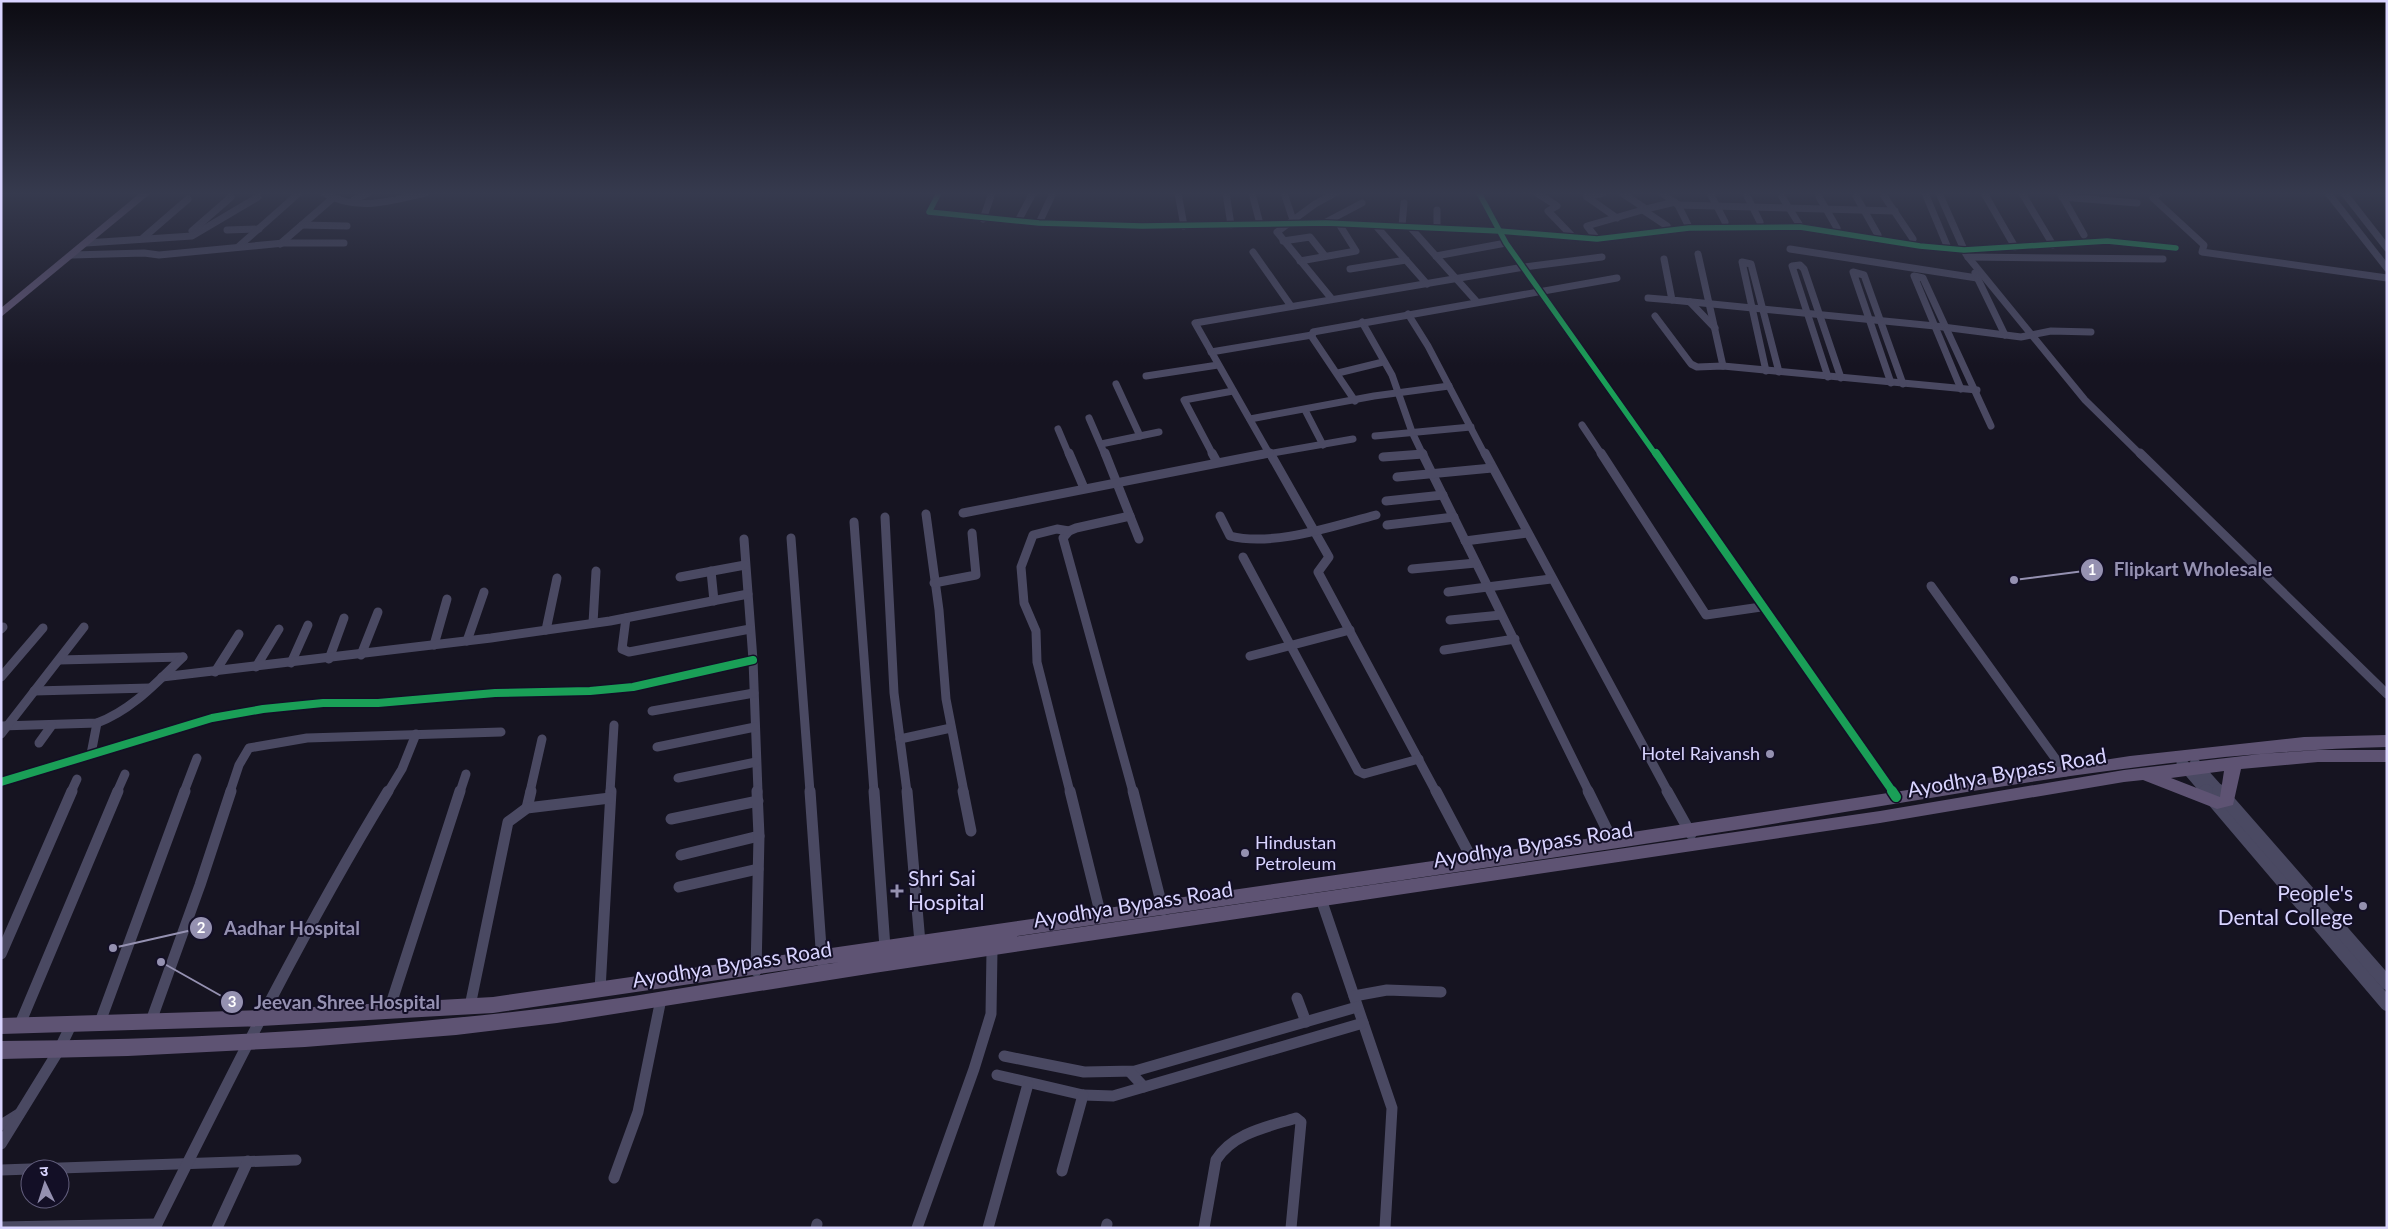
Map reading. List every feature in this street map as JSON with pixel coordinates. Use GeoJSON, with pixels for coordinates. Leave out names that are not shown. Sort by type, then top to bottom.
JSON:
{"type":"FeatureCollection","features":[{"type":"Feature","properties":{"kind":"main road"},"geometry":{"type":"LineString","coordinates":[[1,304],[66,250]]}},
{"type":"Feature","properties":{"kind":"main road"},"geometry":{"type":"LineString","coordinates":[[1,314],[77,250]]}},
{"type":"Feature","properties":{"kind":"main road","name":"Ayodhya Bypass Road"},"geometry":{"type":"LineString","coordinates":[[1,1026],[261,1018],[493,1005],[756,966],[823,965],[1007,930],[1101,916],[1164,915],[1321,899],[1693,836],[1896,797],[2065,772],[2188,762],[2319,742],[2387,741]]}},
{"type":"Feature","properties":{"kind":"main road"},"geometry":{"type":"LineString","coordinates":[[2319,742],[2331,756]]}},
{"type":"Feature","properties":{"kind":"main road","name":"Ayodhya Bypass Road"},"geometry":{"type":"LineString","coordinates":[[1,1050],[59,1050],[248,1042],[415,1031],[608,1008],[756,984],[885,948],[909,950],[1000,949],[1164,915],[1473,861],[1613,842],[1880,817],[2142,774],[2188,762],[2236,764],[2331,756],[2387,756]]}},
{"type":"Feature","properties":{"kind":"main road"},"geometry":{"type":"LineString","coordinates":[[2142,774],[2222,802],[2232,768],[2236,764]]}},
{"type":"Feature","properties":{"kind":"main road"},"geometry":{"type":"LineString","coordinates":[[1000,949],[1007,930]]}},
{"type":"Feature","properties":{"kind":"street"},"geometry":{"type":"LineString","coordinates":[[72,255],[160,255],[205,250]]}},
{"type":"Feature","properties":{"kind":"street"},"geometry":{"type":"LineString","coordinates":[[1291,250],[1331,298]]}},
{"type":"Feature","properties":{"kind":"street"},"geometry":{"type":"LineString","coordinates":[[1321,250],[1325,256]]}},
{"type":"Feature","properties":{"kind":"street"},"geometry":{"type":"LineString","coordinates":[[1300,261],[1356,250]]}},
{"type":"Feature","properties":{"kind":"street"},"geometry":{"type":"LineString","coordinates":[[1397,250],[1427,284]]}},
{"type":"Feature","properties":{"kind":"street"},"geometry":{"type":"LineString","coordinates":[[1431,250],[1477,302]]}},
{"type":"Feature","properties":{"kind":"street"},"geometry":{"type":"LineString","coordinates":[[1436,256],[1466,250]]}},
{"type":"Feature","properties":{"kind":"street"},"geometry":{"type":"LineString","coordinates":[[1512,250],[1896,797]]}},
{"type":"Feature","properties":{"kind":"street"},"geometry":{"type":"LineString","coordinates":[[1799,250],[1977,278]]}},
{"type":"Feature","properties":{"kind":"street"},"geometry":{"type":"LineString","coordinates":[[1955,250],[1966,254],[2164,259]]}},
{"type":"Feature","properties":{"kind":"street"},"geometry":{"type":"LineString","coordinates":[[1964,250],[2005,335]]}},
{"type":"Feature","properties":{"kind":"street"},"geometry":{"type":"LineString","coordinates":[[1966,254],[1992,250]]}},
{"type":"Feature","properties":{"kind":"street"},"geometry":{"type":"LineString","coordinates":[[2202,250],[2202,252],[2387,278]]}},
{"type":"Feature","properties":{"kind":"street"},"geometry":{"type":"LineString","coordinates":[[2373,250],[2387,268]]}},
{"type":"Feature","properties":{"kind":"street"},"geometry":{"type":"LineString","coordinates":[[1253,252],[1291,306]]}},
{"type":"Feature","properties":{"kind":"street"},"geometry":{"type":"LineString","coordinates":[[1698,254],[1711,305],[1723,366]]}},
{"type":"Feature","properties":{"kind":"street"},"geometry":{"type":"LineString","coordinates":[[1966,254],[2029,334],[2056,363],[2085,400],[2387,694]]}},
{"type":"Feature","properties":{"kind":"street"},"geometry":{"type":"LineString","coordinates":[[1473,861],[1318,572],[1329,557],[1195,323],[1331,298],[1458,279],[1524,266],[1602,257]]}},
{"type":"Feature","properties":{"kind":"street"},"geometry":{"type":"LineString","coordinates":[[1664,259],[1672,300]]}},
{"type":"Feature","properties":{"kind":"street"},"geometry":{"type":"LineString","coordinates":[[1350,269],[1406,260]]}},
{"type":"Feature","properties":{"kind":"street"},"geometry":{"type":"LineString","coordinates":[[1766,371],[1742,262],[1751,264],[1761,310],[1779,372]]}},
{"type":"Feature","properties":{"kind":"street"},"geometry":{"type":"LineString","coordinates":[[1828,377],[1792,266],[1804,268],[1841,378]]}},
{"type":"Feature","properties":{"kind":"street"},"geometry":{"type":"LineString","coordinates":[[1891,383],[1853,272],[1859,272],[1864,275],[1903,384]]}},
{"type":"Feature","properties":{"kind":"street"},"geometry":{"type":"LineString","coordinates":[[1961,389],[1914,276],[1923,278],[1991,426]]}},
{"type":"Feature","properties":{"kind":"street"},"geometry":{"type":"LineString","coordinates":[[1211,352],[1312,335],[1313,332],[1362,322],[1617,278]]}},
{"type":"Feature","properties":{"kind":"street"},"geometry":{"type":"LineString","coordinates":[[1648,298],[1880,320],[2021,337],[2029,334],[2091,332]]}},
{"type":"Feature","properties":{"kind":"street"},"geometry":{"type":"LineString","coordinates":[[1690,302],[1715,328]]}},
{"type":"Feature","properties":{"kind":"street"},"geometry":{"type":"LineString","coordinates":[[1408,314],[1693,836]]}},
{"type":"Feature","properties":{"kind":"street"},"geometry":{"type":"LineString","coordinates":[[1655,316],[1691,364],[1697,367],[1723,366],[1976,390]]}},
{"type":"Feature","properties":{"kind":"street"},"geometry":{"type":"LineString","coordinates":[[1362,322],[1392,376],[1412,432],[1613,842]]}},
{"type":"Feature","properties":{"kind":"street"},"geometry":{"type":"LineString","coordinates":[[1312,335],[1355,401]]}},
{"type":"Feature","properties":{"kind":"street"},"geometry":{"type":"LineString","coordinates":[[1338,373],[1383,362]]}},
{"type":"Feature","properties":{"kind":"street"},"geometry":{"type":"LineString","coordinates":[[1146,376],[1218,365]]}},
{"type":"Feature","properties":{"kind":"street"},"geometry":{"type":"LineString","coordinates":[[1116,384],[1140,436]]}},
{"type":"Feature","properties":{"kind":"street"},"geometry":{"type":"LineString","coordinates":[[1250,419],[1355,401],[1397,391],[1449,386]]}},
{"type":"Feature","properties":{"kind":"street"},"geometry":{"type":"LineString","coordinates":[[1217,462],[1184,400],[1233,391]]}},
{"type":"Feature","properties":{"kind":"street"},"geometry":{"type":"LineString","coordinates":[[1305,410],[1323,445]]}},
{"type":"Feature","properties":{"kind":"street"},"geometry":{"type":"LineString","coordinates":[[1089,418],[1139,539]]}},
{"type":"Feature","properties":{"kind":"street"},"geometry":{"type":"LineString","coordinates":[[1582,425],[1706,615],[1761,607]]}},
{"type":"Feature","properties":{"kind":"street"},"geometry":{"type":"LineString","coordinates":[[1375,436],[1471,427]]}},
{"type":"Feature","properties":{"kind":"street"},"geometry":{"type":"LineString","coordinates":[[1058,430],[1084,488]]}},
{"type":"Feature","properties":{"kind":"street"},"geometry":{"type":"LineString","coordinates":[[1101,444],[1159,432]]}},
{"type":"Feature","properties":{"kind":"street"},"geometry":{"type":"LineString","coordinates":[[963,513],[1217,462],[1270,455],[1353,439]]}},
{"type":"Feature","properties":{"kind":"street"},"geometry":{"type":"LineString","coordinates":[[1383,457],[1423,454]]}},
{"type":"Feature","properties":{"kind":"street"},"geometry":{"type":"LineString","coordinates":[[1397,477],[1492,468]]}},
{"type":"Feature","properties":{"kind":"street"},"geometry":{"type":"LineString","coordinates":[[1386,501],[1443,495]]}},
{"type":"Feature","properties":{"kind":"street"},"geometry":{"type":"LineString","coordinates":[[926,514],[939,610],[946,699],[971,831]]}},
{"type":"Feature","properties":{"kind":"street"},"geometry":{"type":"LineString","coordinates":[[1220,516],[1227,532],[1234,538],[1252,539],[1312,530],[1376,515]]}},
{"type":"Feature","properties":{"kind":"street"},"geometry":{"type":"LineString","coordinates":[[1101,916],[1037,662],[1036,631],[1024,603],[1021,567],[1033,535],[1057,529],[1069,531],[1130,516]]}},
{"type":"Feature","properties":{"kind":"street"},"geometry":{"type":"LineString","coordinates":[[885,517],[894,693],[910,815],[909,950]]}},
{"type":"Feature","properties":{"kind":"street"},"geometry":{"type":"LineString","coordinates":[[1387,526],[1454,517]]}},
{"type":"Feature","properties":{"kind":"street"},"geometry":{"type":"LineString","coordinates":[[854,522],[885,948]]}},
{"type":"Feature","properties":{"kind":"street"},"geometry":{"type":"LineString","coordinates":[[1069,531],[1063,538],[1143,827],[1164,915]]}},
{"type":"Feature","properties":{"kind":"street"},"geometry":{"type":"LineString","coordinates":[[934,583],[976,575],[972,533]]}},
{"type":"Feature","properties":{"kind":"street"},"geometry":{"type":"LineString","coordinates":[[1465,541],[1527,533]]}},
{"type":"Feature","properties":{"kind":"street"},"geometry":{"type":"LineString","coordinates":[[791,538],[823,965]]}},
{"type":"Feature","properties":{"kind":"street"},"geometry":{"type":"LineString","coordinates":[[744,540],[753,660],[759,836],[756,984]]}},
{"type":"Feature","properties":{"kind":"street"},"geometry":{"type":"LineString","coordinates":[[1243,558],[1360,773],[1419,760]]}},
{"type":"Feature","properties":{"kind":"street"},"geometry":{"type":"LineString","coordinates":[[1412,569],[1476,563]]}},
{"type":"Feature","properties":{"kind":"street"},"geometry":{"type":"LineString","coordinates":[[680,577],[745,565]]}},
{"type":"Feature","properties":{"kind":"street"},"geometry":{"type":"LineString","coordinates":[[593,623],[596,570]]}},
{"type":"Feature","properties":{"kind":"street"},"geometry":{"type":"LineString","coordinates":[[711,571],[714,600]]}},
{"type":"Feature","properties":{"kind":"street"},"geometry":{"type":"LineString","coordinates":[[546,630],[557,578]]}},
{"type":"Feature","properties":{"kind":"street"},"geometry":{"type":"LineString","coordinates":[[1448,592],[1551,579]]}},
{"type":"Feature","properties":{"kind":"street"},"geometry":{"type":"LineString","coordinates":[[1931,586],[2065,772]]}},
{"type":"Feature","properties":{"kind":"street"},"geometry":{"type":"LineString","coordinates":[[467,641],[484,592]]}},
{"type":"Feature","properties":{"kind":"street"},"geometry":{"type":"LineString","coordinates":[[162,677],[329,659],[546,630],[626,618],[748,594]]}},
{"type":"Feature","properties":{"kind":"street"},"geometry":{"type":"LineString","coordinates":[[434,645],[447,599]]}},
{"type":"Feature","properties":{"kind":"street"},"geometry":{"type":"LineString","coordinates":[[361,655],[378,612]]}},
{"type":"Feature","properties":{"kind":"street"},"geometry":{"type":"LineString","coordinates":[[1450,620],[1501,615]]}},
{"type":"Feature","properties":{"kind":"street"},"geometry":{"type":"LineString","coordinates":[[329,659],[344,618]]}},
{"type":"Feature","properties":{"kind":"street"},"geometry":{"type":"LineString","coordinates":[[626,618],[622,649],[629,652],[750,629]]}},
{"type":"Feature","properties":{"kind":"street"},"geometry":{"type":"LineString","coordinates":[[291,663],[308,625]]}},
{"type":"Feature","properties":{"kind":"street"},"geometry":{"type":"LineString","coordinates":[[3,729],[84,627]]}},
{"type":"Feature","properties":{"kind":"street"},"geometry":{"type":"LineString","coordinates":[[1,677],[43,628]]}},
{"type":"Feature","properties":{"kind":"street"},"geometry":{"type":"LineString","coordinates":[[256,667],[279,629]]}},
{"type":"Feature","properties":{"kind":"street"},"geometry":{"type":"LineString","coordinates":[[1250,656],[1350,630]]}},
{"type":"Feature","properties":{"kind":"street"},"geometry":{"type":"LineString","coordinates":[[215,672],[239,634]]}},
{"type":"Feature","properties":{"kind":"street"},"geometry":{"type":"LineString","coordinates":[[1444,650],[1515,639]]}},
{"type":"Feature","properties":{"kind":"street"},"geometry":{"type":"LineString","coordinates":[[3,729],[97,723],[116,716],[183,657],[59,660]]}},
{"type":"Feature","properties":{"kind":"street"},"geometry":{"type":"LineString","coordinates":[[1,782],[212,718],[263,709],[323,703],[378,703],[495,693],[590,691],[632,687],[753,660]]}},
{"type":"Feature","properties":{"kind":"street"},"geometry":{"type":"LineString","coordinates":[[34,691],[150,688]]}},
{"type":"Feature","properties":{"kind":"street"},"geometry":{"type":"LineString","coordinates":[[652,711],[754,693]]}},
{"type":"Feature","properties":{"kind":"street"},"geometry":{"type":"LineString","coordinates":[[91,754],[97,723]]}},
{"type":"Feature","properties":{"kind":"street"},"geometry":{"type":"LineString","coordinates":[[39,743],[52,725]]}},
{"type":"Feature","properties":{"kind":"street"},"geometry":{"type":"LineString","coordinates":[[600,990],[614,725]]}},
{"type":"Feature","properties":{"kind":"street"},"geometry":{"type":"LineString","coordinates":[[657,747],[755,727]]}},
{"type":"Feature","properties":{"kind":"street"},"geometry":{"type":"LineString","coordinates":[[900,739],[951,728]]}},
{"type":"Feature","properties":{"kind":"street"},"geometry":{"type":"LineString","coordinates":[[151,1021],[200,885],[239,765],[250,748],[307,738],[501,732]]}},
{"type":"Feature","properties":{"kind":"street"},"geometry":{"type":"LineString","coordinates":[[1,1227],[156,1226],[248,1042],[346,860],[402,769],[416,734]]}},
{"type":"Feature","properties":{"kind":"street"},"geometry":{"type":"LineString","coordinates":[[527,808],[542,739]]}},
{"type":"Feature","properties":{"kind":"street"},"geometry":{"type":"LineString","coordinates":[[100,1022],[197,758]]}},
{"type":"Feature","properties":{"kind":"street"},"geometry":{"type":"LineString","coordinates":[[678,778],[756,762]]}},
{"type":"Feature","properties":{"kind":"street"},"geometry":{"type":"LineString","coordinates":[[2188,762],[2387,1004]]}},
{"type":"Feature","properties":{"kind":"street"},"geometry":{"type":"LineString","coordinates":[[20,1024],[125,774]]}},
{"type":"Feature","properties":{"kind":"street"},"geometry":{"type":"LineString","coordinates":[[388,1010],[466,774]]}},
{"type":"Feature","properties":{"kind":"street"},"geometry":{"type":"LineString","coordinates":[[1,954],[77,779]]}},
{"type":"Feature","properties":{"kind":"street"},"geometry":{"type":"LineString","coordinates":[[470,1006],[508,822],[527,808],[610,798]]}},
{"type":"Feature","properties":{"kind":"street"},"geometry":{"type":"LineString","coordinates":[[671,819],[758,801]]}},
{"type":"Feature","properties":{"kind":"street"},"geometry":{"type":"LineString","coordinates":[[2222,802],[2387,983]]}},
{"type":"Feature","properties":{"kind":"street"},"geometry":{"type":"LineString","coordinates":[[681,855],[759,836]]}},
{"type":"Feature","properties":{"kind":"street"},"geometry":{"type":"LineString","coordinates":[[679,887],[758,869]]}},
{"type":"Feature","properties":{"kind":"street"},"geometry":{"type":"LineString","coordinates":[[1321,899],[1392,1108],[1385,1228]]}},
{"type":"Feature","properties":{"kind":"street"},"geometry":{"type":"LineString","coordinates":[[917,1228],[974,1069],[991,1014],[991,985],[1000,949]]}},
{"type":"Feature","properties":{"kind":"street"},"geometry":{"type":"LineString","coordinates":[[1004,1056],[1074,1072],[1108,1074],[1130,1072],[1306,1022],[1355,1001],[1387,990],[1440,992]]}},
{"type":"Feature","properties":{"kind":"street"},"geometry":{"type":"LineString","coordinates":[[1297,998],[1306,1022]]}},
{"type":"Feature","properties":{"kind":"street"},"geometry":{"type":"LineString","coordinates":[[614,1178],[638,1112],[661,999]]}},
{"type":"Feature","properties":{"kind":"street"},"geometry":{"type":"LineString","coordinates":[[1,1144],[59,1050],[72,1023]]}},
{"type":"Feature","properties":{"kind":"street"},"geometry":{"type":"LineString","coordinates":[[997,1075],[1028,1084],[1083,1095],[1113,1096],[1363,1023]]}},
{"type":"Feature","properties":{"kind":"street"},"geometry":{"type":"LineString","coordinates":[[1130,1072],[1144,1087]]}},
{"type":"Feature","properties":{"kind":"street"},"geometry":{"type":"LineString","coordinates":[[988,1228],[1028,1084]]}},
{"type":"Feature","properties":{"kind":"street"},"geometry":{"type":"LineString","coordinates":[[1062,1171],[1083,1095]]}},
{"type":"Feature","properties":{"kind":"street"},"geometry":{"type":"LineString","coordinates":[[1,1125],[21,1112]]}},
{"type":"Feature","properties":{"kind":"street"},"geometry":{"type":"LineString","coordinates":[[1204,1228],[1216,1160],[1220,1152],[1232,1141],[1296,1118],[1301,1122],[1291,1228]]}},
{"type":"Feature","properties":{"kind":"street"},"geometry":{"type":"LineString","coordinates":[[70,1167],[296,1160]]}},
{"type":"Feature","properties":{"kind":"street"},"geometry":{"type":"LineString","coordinates":[[217,1228],[248,1161]]}},
{"type":"Feature","properties":{"kind":"street"},"geometry":{"type":"LineString","coordinates":[[1,1170],[20,1169]]}},
{"type":"Feature","properties":{"kind":"cycle path"},"geometry":{"type":"LineString","coordinates":[[1512,250],[1542,291],[1896,797]]}},
{"type":"Feature","properties":{"kind":"cycle path"},"geometry":{"type":"LineString","coordinates":[[1,782],[212,718],[263,709],[323,703],[378,703],[495,693],[590,691],[633,687],[753,660]]}},
{"type":"Feature","properties":{"kind":"place","name":"Flipkart Wholesale"},"geometry":{"type":"Point","coordinates":[2014,580]}},
{"type":"Feature","properties":{"kind":"place","name":"Hotel Rajvansh"},"geometry":{"type":"Point","coordinates":[1770,754]}},
{"type":"Feature","properties":{"kind":"place","name":"Hindustan Petroleum"},"geometry":{"type":"Point","coordinates":[1245,853]}},
{"type":"Feature","properties":{"kind":"place","name":"Shri Sai Hospital"},"geometry":{"type":"Point","coordinates":[897,891]}},
{"type":"Feature","properties":{"kind":"place","name":"People's Dental College"},"geometry":{"type":"Point","coordinates":[2363,906]}},
{"type":"Feature","properties":{"kind":"place","name":"Aadhar Hospital"},"geometry":{"type":"Point","coordinates":[113,948]}},
{"type":"Feature","properties":{"kind":"place","name":"Jeevan Shree Hospital"},"geometry":{"type":"Point","coordinates":[161,962]}}]}
